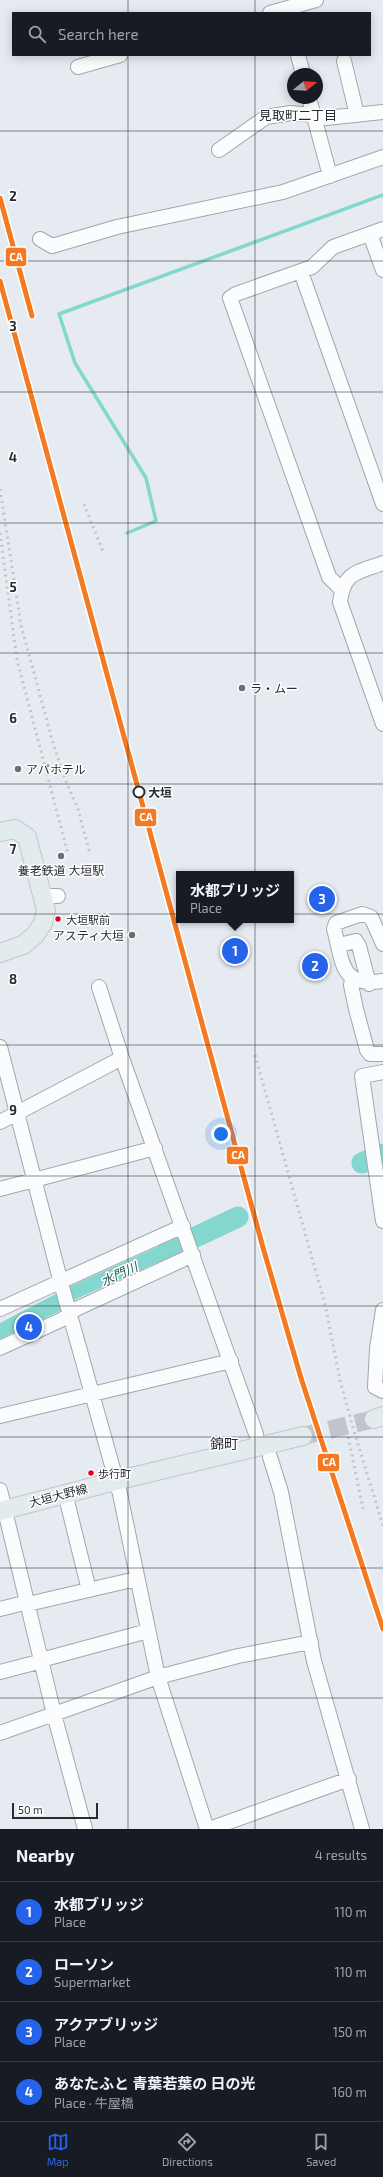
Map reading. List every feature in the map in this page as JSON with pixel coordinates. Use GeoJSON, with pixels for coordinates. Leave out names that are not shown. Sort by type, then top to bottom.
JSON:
{"type":"FeatureCollection","features":[{"type":"Feature","properties":{"kind":"main road"},"geometry":{"type":"LineString","coordinates":[[0,832],[15,829],[27,837],[51,896],[43,922],[35,935],[23,944],[0,953]]}},
{"type":"Feature","properties":{"kind":"main road","name":"大垣大野線"},"geometry":{"type":"LineString","coordinates":[[2,1510],[65,1493],[303,1436]]}},
{"type":"Feature","properties":{"kind":"street"},"geometry":{"type":"LineString","coordinates":[[272,12],[285,7],[316,0]]}},
{"type":"Feature","properties":{"kind":"street"},"geometry":{"type":"LineString","coordinates":[[78,67],[116,56]]}},
{"type":"Feature","properties":{"kind":"street"},"geometry":{"type":"LineString","coordinates":[[298,56],[301,68]]}},
{"type":"Feature","properties":{"kind":"street"},"geometry":{"type":"LineString","coordinates":[[344,61],[357,114]]}},
{"type":"Feature","properties":{"kind":"street"},"geometry":{"type":"LineString","coordinates":[[311,104],[330,176]]}},
{"type":"Feature","properties":{"kind":"street"},"geometry":{"type":"LineString","coordinates":[[219,150],[266,117],[291,113],[314,115],[326,118],[383,112]]}},
{"type":"Feature","properties":{"kind":"street"},"geometry":{"type":"LineString","coordinates":[[40,239],[52,246],[117,227],[283,192],[383,157]]}},
{"type":"Feature","properties":{"kind":"street"},"geometry":{"type":"LineString","coordinates":[[341,589],[329,577],[230,298],[236,294],[312,267],[333,247],[377,231],[383,270]]}},
{"type":"Feature","properties":{"kind":"street"},"geometry":{"type":"LineString","coordinates":[[301,272],[383,504]]}},
{"type":"Feature","properties":{"kind":"street"},"geometry":{"type":"LineString","coordinates":[[383,564],[350,575],[341,589],[340,602],[383,724]]}},
{"type":"Feature","properties":{"kind":"street"},"geometry":{"type":"LineString","coordinates":[[383,944],[371,917],[362,914],[336,923],[334,929],[346,972],[352,979],[369,984],[383,981]]}},
{"type":"Feature","properties":{"kind":"street"},"geometry":{"type":"LineString","coordinates":[[338,945],[356,941],[359,946],[369,984]]}},
{"type":"Feature","properties":{"kind":"street"},"geometry":{"type":"LineString","coordinates":[[352,979],[351,985],[356,1009],[367,1050],[370,1054],[383,1054]]}},
{"type":"Feature","properties":{"kind":"street"},"geometry":{"type":"LineString","coordinates":[[99,987],[122,1058],[256,1434]]}},
{"type":"Feature","properties":{"kind":"street"},"geometry":{"type":"LineString","coordinates":[[0,1047],[62,1285],[115,1481],[120,1494],[136,1579],[158,1677],[212,1828],[349,1779]]}},
{"type":"Feature","properties":{"kind":"street"},"geometry":{"type":"LineString","coordinates":[[0,1122],[122,1058]]}},
{"type":"Feature","properties":{"kind":"street"},"geometry":{"type":"LineString","coordinates":[[383,1072],[362,1076],[383,1221]]}},
{"type":"Feature","properties":{"kind":"street"},"geometry":{"type":"LineString","coordinates":[[0,1189],[155,1148]]}},
{"type":"Feature","properties":{"kind":"street"},"geometry":{"type":"LineString","coordinates":[[0,1309],[62,1285],[184,1229]]}},
{"type":"Feature","properties":{"kind":"street"},"geometry":{"type":"LineString","coordinates":[[0,1348],[63,1319],[69,1310],[192,1252]]}},
{"type":"Feature","properties":{"kind":"street"},"geometry":{"type":"LineString","coordinates":[[383,1310],[377,1348],[374,1387],[383,1392]]}},
{"type":"Feature","properties":{"kind":"street"},"geometry":{"type":"LineString","coordinates":[[0,1416],[231,1361]]}},
{"type":"Feature","properties":{"kind":"street"},"geometry":{"type":"LineString","coordinates":[[270,1457],[281,1492],[311,1642],[362,1829]]}},
{"type":"Feature","properties":{"kind":"street"},"geometry":{"type":"LineString","coordinates":[[0,1490],[2,1510],[28,1603],[54,1714],[85,1829]]}},
{"type":"Feature","properties":{"kind":"street"},"geometry":{"type":"LineString","coordinates":[[65,1493],[89,1590]]}},
{"type":"Feature","properties":{"kind":"street"},"geometry":{"type":"LineString","coordinates":[[0,1609],[136,1579]]}},
{"type":"Feature","properties":{"kind":"street"},"geometry":{"type":"LineString","coordinates":[[0,1672],[148,1631]]}},
{"type":"Feature","properties":{"kind":"street"},"geometry":{"type":"LineString","coordinates":[[0,1733],[158,1677],[238,1656],[311,1642]]}},
{"type":"Feature","properties":{"kind":"water","name":"水門川"},"geometry":{"type":"Polygon","coordinates":[[[179,1237],[183,1251],[74,1300],[60,1311],[0,1339],[0,1323],[71,1286],[179,1237]]]}},
{"type":"Feature","properties":{"kind":"waterway"},"geometry":{"type":"LineString","coordinates":[[127,533],[156,521],[146,478],[75,363],[59,314],[383,195]]}},
{"type":"Feature","properties":{"kind":"waterway","name":"水門川"},"geometry":{"type":"LineString","coordinates":[[362,1163],[383,1154]]}},
{"type":"Feature","properties":{"kind":"waterway","name":"水門川"},"geometry":{"type":"LineString","coordinates":[[168,1250],[238,1217]]}},
{"type":"Feature","properties":{"kind":"tunnel"},"geometry":{"type":"LineString","coordinates":[[303,1436],[374,1419]]}},
{"type":"Feature","properties":{"kind":"railway"},"geometry":{"type":"LineString","coordinates":[[0,489],[21,625],[53,743],[65,779],[78,809],[90,854]]}},
{"type":"Feature","properties":{"kind":"railway"},"geometry":{"type":"LineString","coordinates":[[84,504],[104,554]]}},
{"type":"Feature","properties":{"kind":"railway"},"geometry":{"type":"LineString","coordinates":[[0,533],[17,660],[68,854]]}},
{"type":"Feature","properties":{"kind":"railway"},"geometry":{"type":"LineString","coordinates":[[255,1055],[325,1304],[340,1380],[383,1526]]}},
{"type":"Feature","properties":{"kind":"railway"},"geometry":{"type":"LineString","coordinates":[[347,1431],[363,1509]]}},
{"type":"Feature","properties":{"kind":"transit line","name":"CA"},"geometry":{"type":"LineString","coordinates":[[0,198],[32,316]]}},
{"type":"Feature","properties":{"kind":"transit line","name":"CA"},"geometry":{"type":"LineString","coordinates":[[0,281],[262,1244],[301,1378],[383,1629]]}},
{"type":"Feature","properties":{"kind":"place","name":"ラ・ムー"},"geometry":{"type":"Point","coordinates":[242,688]}},
{"type":"Feature","properties":{"kind":"place","name":"アパホテル"},"geometry":{"type":"Point","coordinates":[18,769]}},
{"type":"Feature","properties":{"kind":"place","name":"大垣"},"geometry":{"type":"Point","coordinates":[139,792]}},
{"type":"Feature","properties":{"kind":"place","name":"養老鉄道 大垣駅"},"geometry":{"type":"Point","coordinates":[61,856]}},
{"type":"Feature","properties":{"kind":"place","name":"アクアブリッジ"},"geometry":{"type":"Point","coordinates":[322,899]}},
{"type":"Feature","properties":{"kind":"place","name":"大垣駅前"},"geometry":{"type":"Point","coordinates":[58,919]}},
{"type":"Feature","properties":{"kind":"place","name":"アスティ大垣"},"geometry":{"type":"Point","coordinates":[132,935]}},
{"type":"Feature","properties":{"kind":"place","name":"水都ブリッジ"},"geometry":{"type":"Point","coordinates":[235,951]}},
{"type":"Feature","properties":{"kind":"place","name":"ローソン"},"geometry":{"type":"Point","coordinates":[315,966]}},
{"type":"Feature","properties":{"kind":"place","name":"あなたふと 青葉若葉の 日の光"},"geometry":{"type":"Point","coordinates":[29,1327]}},
{"type":"Feature","properties":{"kind":"place","name":"歩行町"},"geometry":{"type":"Point","coordinates":[91,1473]}},
{"type":"Feature","properties":{"kind":"district","name":"見取町二丁目"},"geometry":{"type":"Point","coordinates":[298,115]}},
{"type":"Feature","properties":{"kind":"district","name":"錦町"},"geometry":{"type":"Point","coordinates":[224,1443]}}]}
